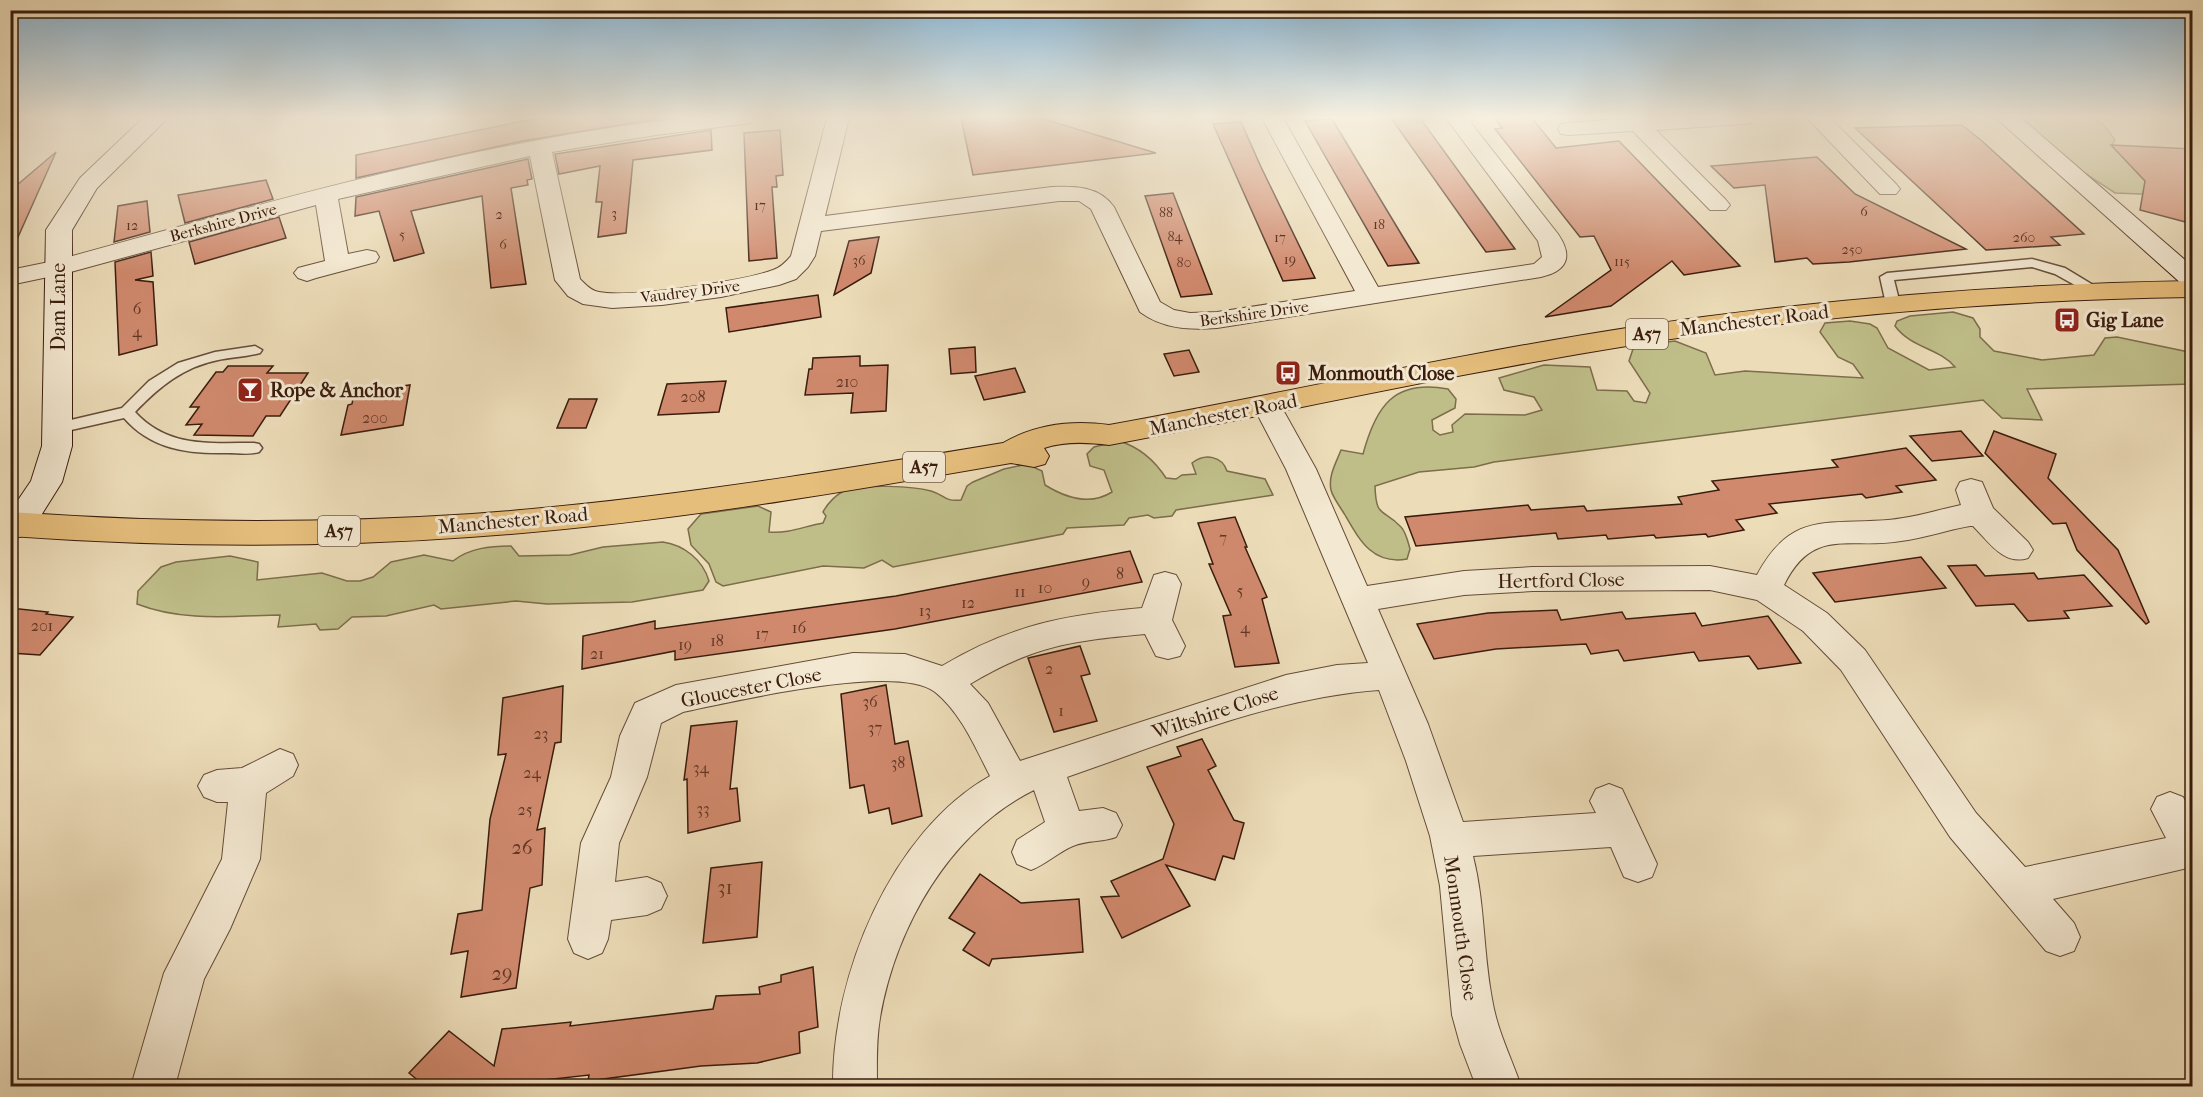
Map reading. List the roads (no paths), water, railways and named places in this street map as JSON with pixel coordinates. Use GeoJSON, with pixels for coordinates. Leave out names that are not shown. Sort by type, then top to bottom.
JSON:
{"type":"FeatureCollection","features":[{"type":"Feature","properties":{"kind":"main road","name":"Manchester Road"},"geometry":{"type":"LineString","coordinates":[[15,525],[164,532],[312,532],[510,523],[746,496],[1011,452],[1036,457],[1088,448],[1109,435],[1516,356],[1742,320],[1893,304],[2096,291],[2193,289]]}},
{"type":"Feature","properties":{"kind":"street","name":"Dam Lane"},"geometry":{"type":"LineString","coordinates":[[15,525],[46,482],[53,464],[58,428],[57,268],[59,230],[69,207],[102,169]]}},
{"type":"Feature","properties":{"kind":"street","name":"Berkshire Drive"},"geometry":{"type":"LineString","coordinates":[[10,278],[57,268],[326,194],[436,169]]}},
{"type":"Feature","properties":{"kind":"street","name":"Vaudrey Drive"},"geometry":{"type":"LineString","coordinates":[[544,169],[568,280],[578,293],[596,300],[620,300],[763,283],[785,274],[797,266],[803,256],[825,169]]}},
{"type":"Feature","properties":{"kind":"street"},"geometry":{"type":"LineString","coordinates":[[1300,169],[1370,296]]}},
{"type":"Feature","properties":{"kind":"street","name":"Berkshire Drive"},"geometry":{"type":"LineString","coordinates":[[810,225],[1052,194],[1081,194],[1098,201],[1102,207],[1149,306],[1169,318],[1185,322],[1217,320],[1541,270],[1556,259],[1556,252],[1549,239],[1495,169]]}},
{"type":"Feature","properties":{"kind":"street"},"geometry":{"type":"LineString","coordinates":[[1682,169],[1717,205]]}},
{"type":"Feature","properties":{"kind":"street"},"geometry":{"type":"LineString","coordinates":[[1868,169],[1888,189]]}},
{"type":"Feature","properties":{"kind":"street"},"geometry":{"type":"LineString","coordinates":[[2066,169],[2193,279]]}},
{"type":"Feature","properties":{"kind":"street"},"geometry":{"type":"LineString","coordinates":[[326,194],[338,265]]}},
{"type":"Feature","properties":{"kind":"street"},"geometry":{"type":"LineString","coordinates":[[307,273],[367,257]]}},
{"type":"Feature","properties":{"kind":"street","name":"Monmouth Close"},"geometry":{"type":"LineString","coordinates":[[1267,406],[1288,442],[1425,764],[1449,840],[1462,901],[1472,1005],[1478,1036],[1499,1086]]}},
{"type":"Feature","properties":{"kind":"street"},"geometry":{"type":"LineString","coordinates":[[1766,589],[1786,553],[1796,544],[1808,538],[1844,532],[1903,530],[1950,517],[1975,502],[2017,550]]}},
{"type":"Feature","properties":{"kind":"street","name":"Hertford Close"},"geometry":{"type":"LineString","coordinates":[[1357,600],[1464,583],[1533,579],[1710,578],[1766,589],[1815,622],[1853,660],[1963,825],[2060,937]]}},
{"type":"Feature","properties":{"kind":"street"},"geometry":{"type":"LineString","coordinates":[[1032,852],[1085,827],[1028,775],[946,681],[981,659],[1034,638],[1106,625],[1161,633],[1165,584]]}},
{"type":"Feature","properties":{"kind":"street","name":"Gloucester Close"},"geometry":{"type":"LineString","coordinates":[[647,896],[590,921],[600,843],[629,777],[638,736],[648,713],[676,699],[853,667],[905,668],[946,681]]}},
{"type":"Feature","properties":{"kind":"street","name":"Wiltshire Close"},"geometry":{"type":"LineString","coordinates":[[855,1086],[855,1039],[861,1004],[890,923],[922,867],[942,838],[970,811],[1028,775],[1286,688],[1337,679],[1389,675]]}},
{"type":"Feature","properties":{"kind":"street"},"geometry":{"type":"LineString","coordinates":[[153,1086],[185,973],[216,916],[241,859],[248,778]]}},
{"type":"Feature","properties":{"kind":"street"},"geometry":{"type":"LineString","coordinates":[[2016,887],[2070,878],[2193,850],[2170,809]]}},
{"type":"Feature","properties":{"kind":"street"},"geometry":{"type":"LineString","coordinates":[[1449,840],[1615,815],[1638,864]]}},
{"type":"Feature","properties":{"kind":"lane"},"geometry":{"type":"LineString","coordinates":[[58,428],[126,412],[154,384],[183,366],[215,356],[255,350]]}},
{"type":"Feature","properties":{"kind":"lane"},"geometry":{"type":"LineString","coordinates":[[126,412],[144,431],[179,447],[254,448]]}},
{"type":"Feature","properties":{"kind":"place","name":"Gig Lane"},"geometry":{"type":"Point","coordinates":[2067,320]}},
{"type":"Feature","properties":{"kind":"place","name":"Monmouth Close"},"geometry":{"type":"Point","coordinates":[1288,373]}},
{"type":"Feature","properties":{"kind":"place","name":"Rope & Anchor"},"geometry":{"type":"Point","coordinates":[250,390]}}]}
